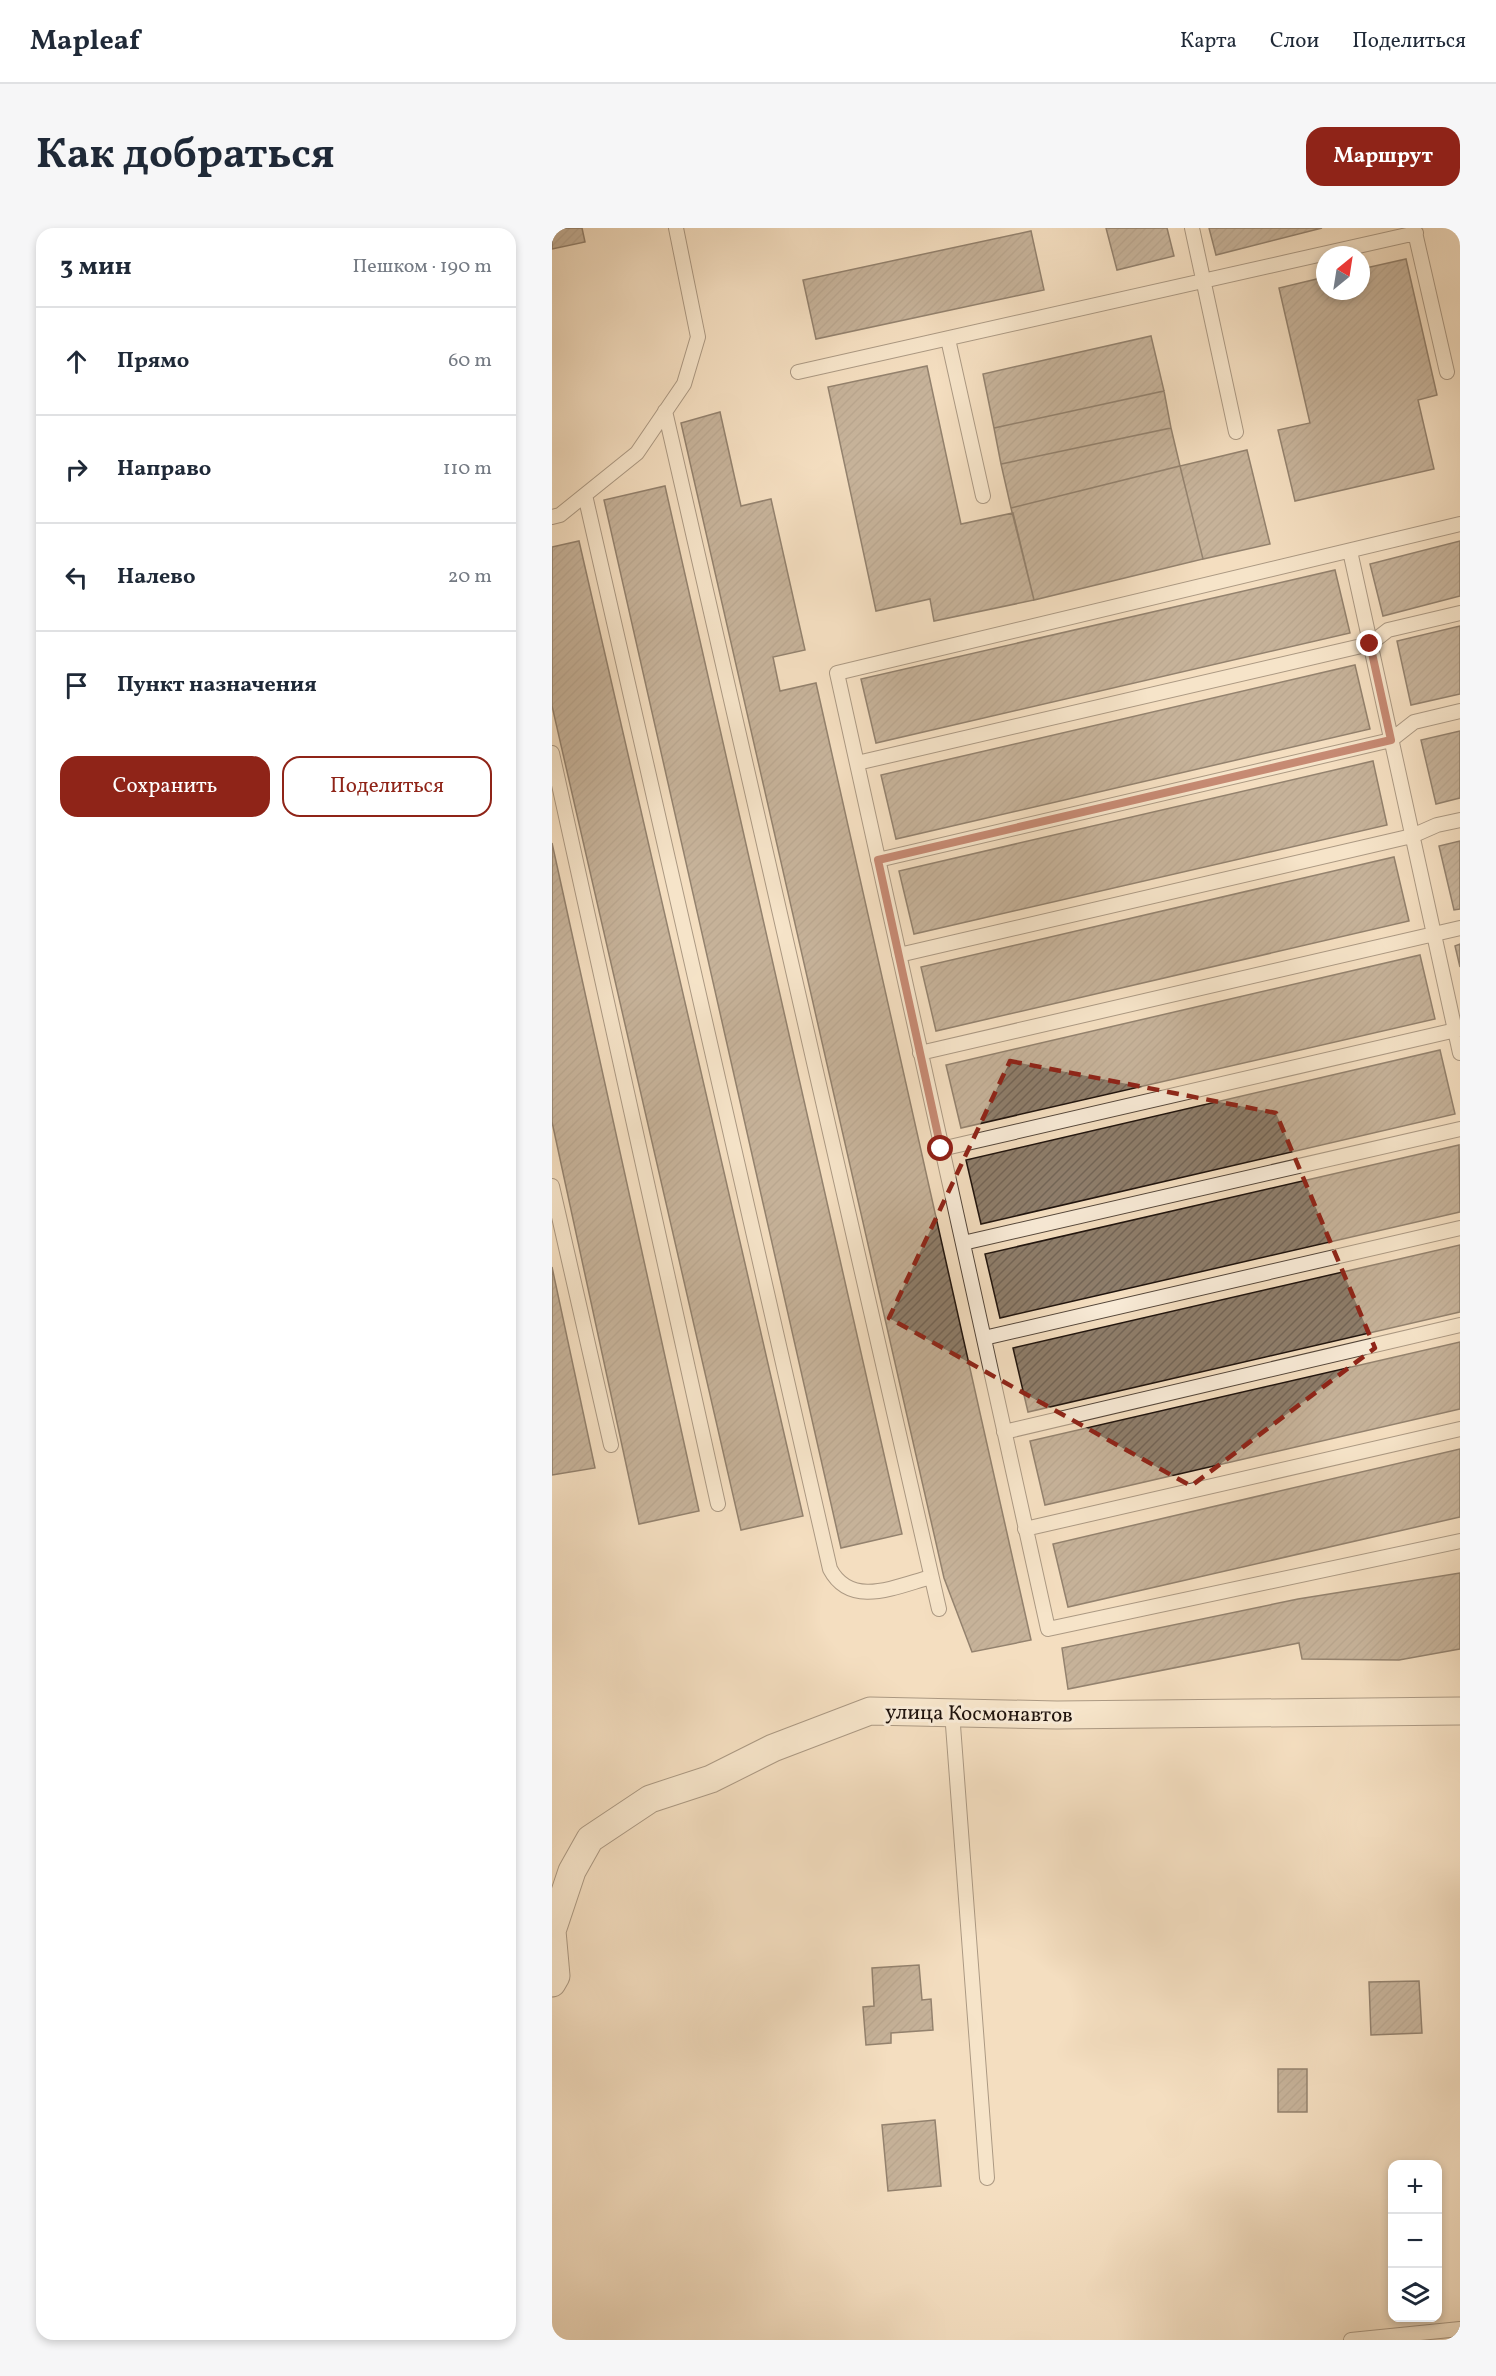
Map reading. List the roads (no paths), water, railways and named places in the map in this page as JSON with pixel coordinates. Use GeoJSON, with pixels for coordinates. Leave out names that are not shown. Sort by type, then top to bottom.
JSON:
{"type":"FeatureCollection","features":[{"type":"Feature","properties":{"kind":"street","name":"улица Космонавтов"},"geometry":{"type":"LineString","coordinates":[[552,1983],[556,1976],[552,1931],[572,1871],[590,1839],[650,1799],[711,1779],[773,1748],[870,1711],[1282,1714],[1460,1711]]}},
{"type":"Feature","properties":{"kind":"lane"},"geometry":{"type":"LineString","coordinates":[[552,517],[560,515],[637,453],[684,384],[698,337],[676,228]]}},
{"type":"Feature","properties":{"kind":"lane"},"geometry":{"type":"LineString","coordinates":[[1192,228],[1236,432]]}},
{"type":"Feature","properties":{"kind":"lane"},"geometry":{"type":"LineString","coordinates":[[798,372],[1415,231],[1448,372]]}},
{"type":"Feature","properties":{"kind":"lane"},"geometry":{"type":"LineString","coordinates":[[948,339],[983,496]]}},
{"type":"Feature","properties":{"kind":"lane"},"geometry":{"type":"LineString","coordinates":[[665,411],[939,1609]]}},
{"type":"Feature","properties":{"kind":"lane"},"geometry":{"type":"LineString","coordinates":[[585,495],[830,1569],[844,1585],[867,1594],[931,1577]]}},
{"type":"Feature","properties":{"kind":"lane"},"geometry":{"type":"LineString","coordinates":[[1460,524],[837,673],[1048,1629],[1460,1541]]}},
{"type":"Feature","properties":{"kind":"lane"},"geometry":{"type":"LineString","coordinates":[[1350,551],[1457,1029],[1460,1053]]}},
{"type":"Feature","properties":{"kind":"lane"},"geometry":{"type":"LineString","coordinates":[[857,763],[1370,644],[1388,630],[1460,613]]}},
{"type":"Feature","properties":{"kind":"lane"},"geometry":{"type":"LineString","coordinates":[[878,860],[1391,740],[1414,722],[1460,711]]}},
{"type":"Feature","properties":{"kind":"lane"},"geometry":{"type":"LineString","coordinates":[[552,753],[718,1504]]}},
{"type":"Feature","properties":{"kind":"lane"},"geometry":{"type":"LineString","coordinates":[[899,955],[1412,836],[1437,825],[1460,820]]}},
{"type":"Feature","properties":{"kind":"lane"},"geometry":{"type":"LineString","coordinates":[[920,1053],[1460,928]]}},
{"type":"Feature","properties":{"kind":"lane"},"geometry":{"type":"LineString","coordinates":[[941,1149],[1457,1029]]}},
{"type":"Feature","properties":{"kind":"lane"},"geometry":{"type":"LineString","coordinates":[[963,1243],[1460,1129]]}},
{"type":"Feature","properties":{"kind":"lane"},"geometry":{"type":"LineString","coordinates":[[552,1186],[611,1445]]}},
{"type":"Feature","properties":{"kind":"lane"},"geometry":{"type":"LineString","coordinates":[[984,1338],[1460,1228]]}},
{"type":"Feature","properties":{"kind":"lane"},"geometry":{"type":"LineString","coordinates":[[1004,1432],[1460,1325]]}},
{"type":"Feature","properties":{"kind":"lane"},"geometry":{"type":"LineString","coordinates":[[1026,1529],[1460,1429]]}},
{"type":"Feature","properties":{"kind":"lane"},"geometry":{"type":"LineString","coordinates":[[952,1712],[987,2178]]}},
{"type":"Feature","properties":{"kind":"lane"},"geometry":{"type":"LineString","coordinates":[[1351,2340],[1460,2329]]}}]}
